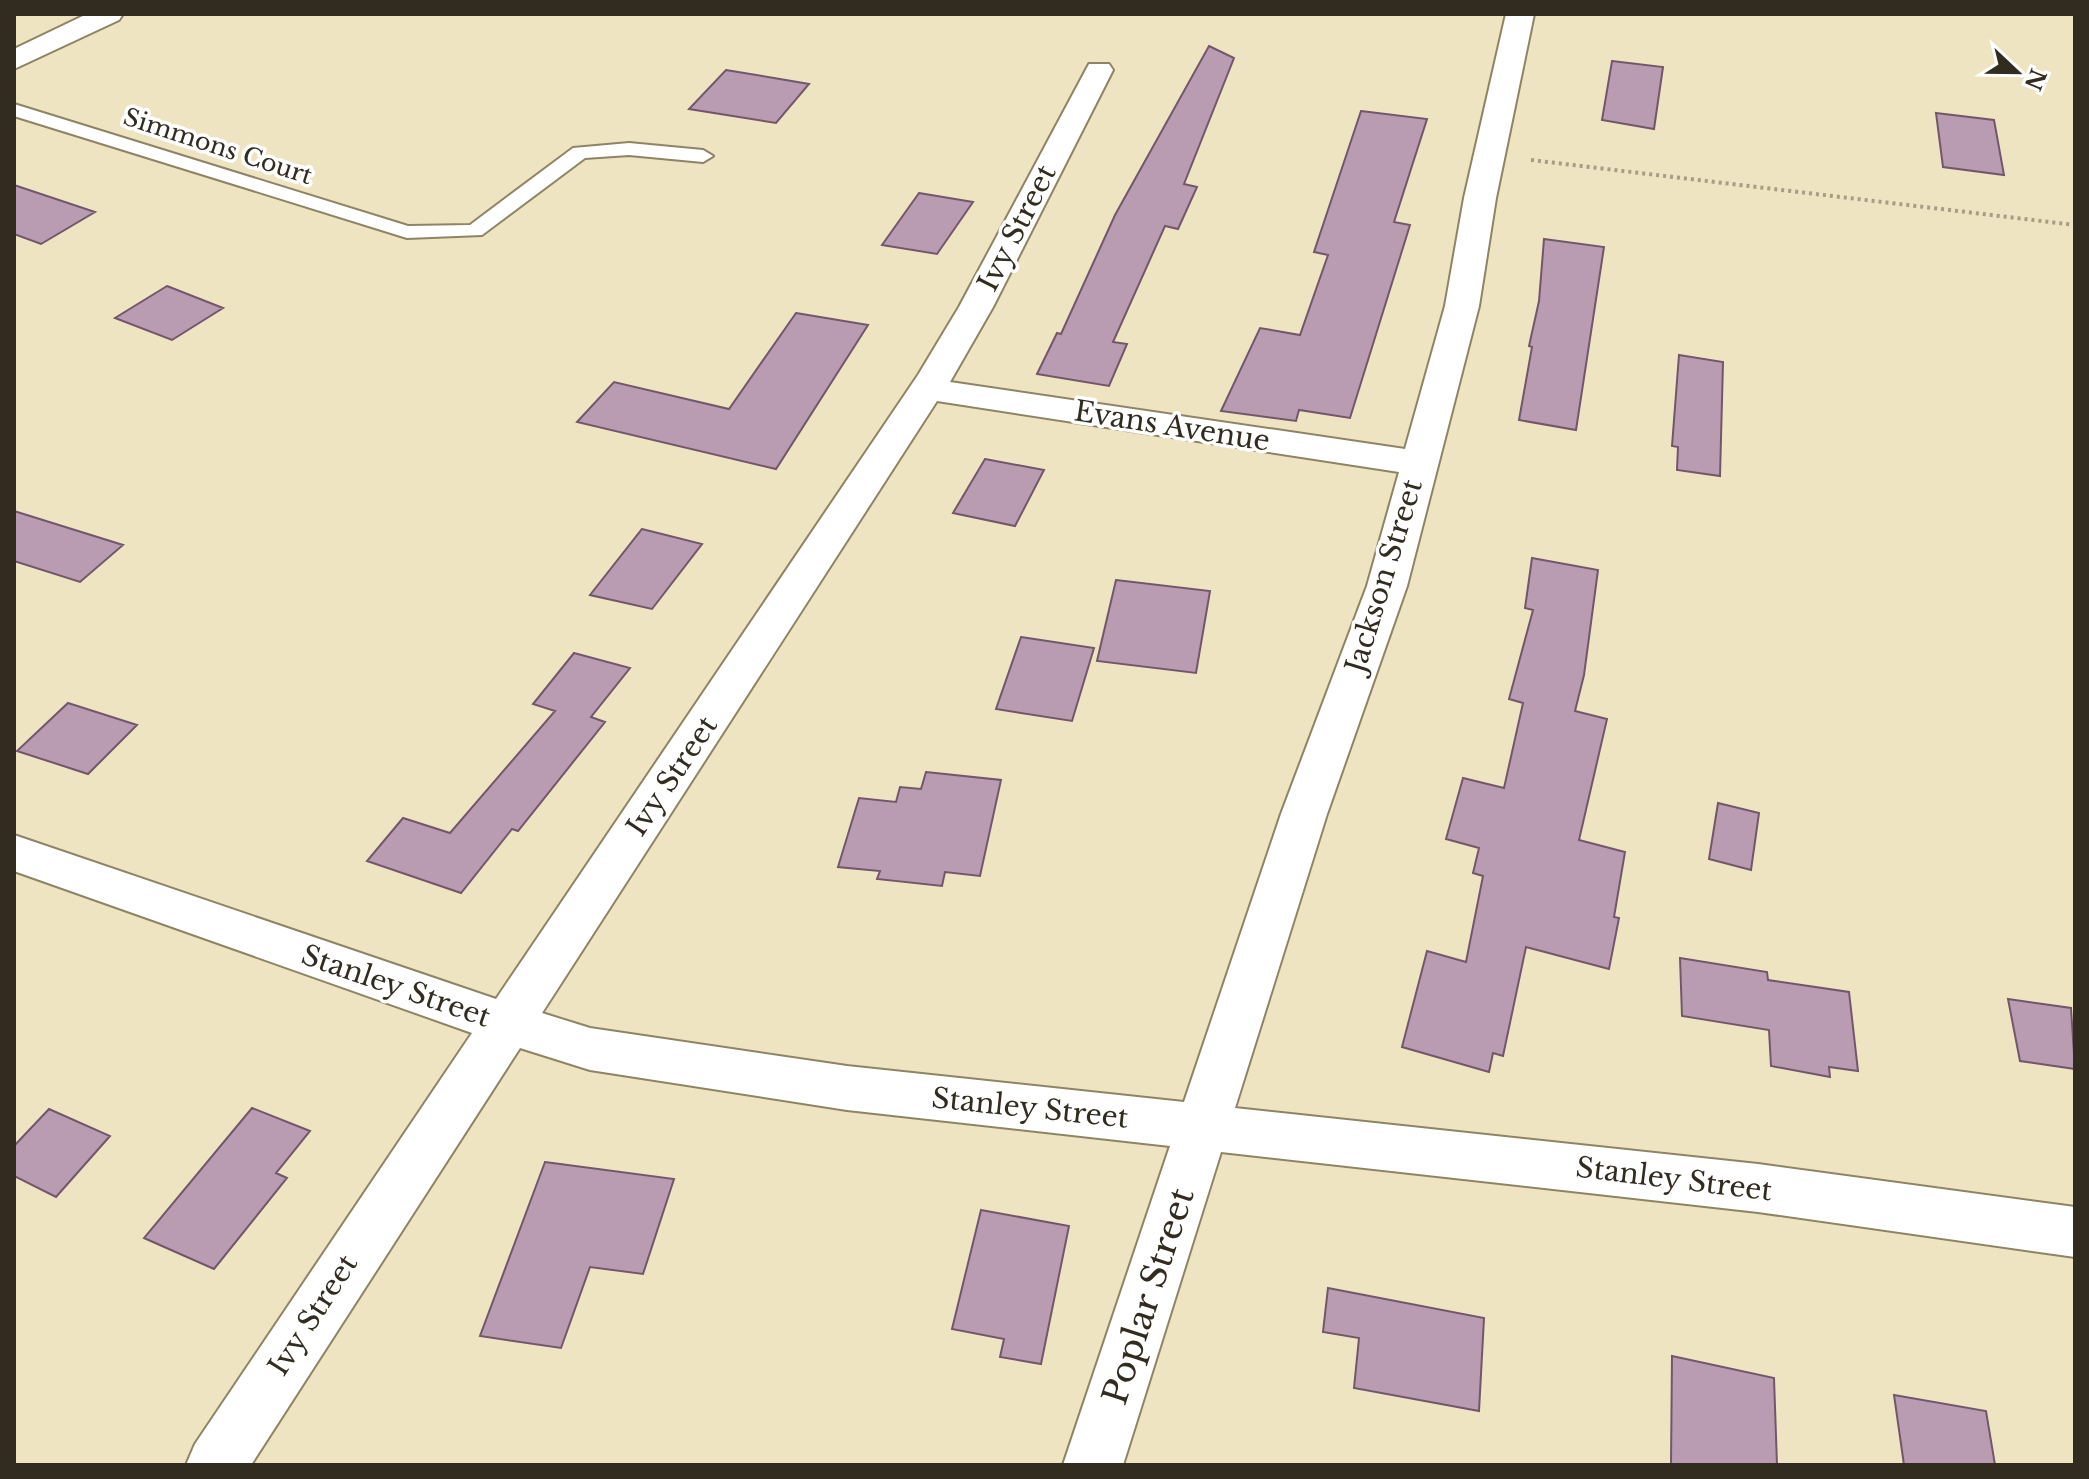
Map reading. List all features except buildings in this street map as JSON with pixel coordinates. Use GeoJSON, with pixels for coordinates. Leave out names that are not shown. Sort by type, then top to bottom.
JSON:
{"type":"FeatureCollection","features":[{"type":"Feature","properties":{"kind":"street"},"geometry":{"type":"LineString","coordinates":[[14,60],[109,14]]}},
{"type":"Feature","properties":{"kind":"street","name":"Jackson Street"},"geometry":{"type":"LineString","coordinates":[[1203,1126],[1304,814],[1387,586],[1462,306],[1520,14]]}},
{"type":"Feature","properties":{"kind":"street","name":"Ivy Street"},"geometry":{"type":"LineString","coordinates":[[216,1465],[926,389],[976,307],[1099,70]]}},
{"type":"Feature","properties":{"kind":"street","name":"Evans Avenue"},"geometry":{"type":"LineString","coordinates":[[926,389],[1418,463]]}},
{"type":"Feature","properties":{"kind":"street","name":"Stanley Street"},"geometry":{"type":"LineString","coordinates":[[14,853],[505,1023],[590,1049],[847,1088],[1758,1188],[2075,1232]]}},
{"type":"Feature","properties":{"kind":"street","name":"Poplar Street"},"geometry":{"type":"LineString","coordinates":[[1093,1465],[1203,1126]]}},
{"type":"Feature","properties":{"kind":"lane","name":"Simmons Court"},"geometry":{"type":"LineString","coordinates":[[14,110],[407,232],[475,231],[580,152],[629,149],[703,156]]}},
{"type":"Feature","properties":{"kind":"path"},"geometry":{"type":"LineString","coordinates":[[1490,155],[2075,225]]}}]}
